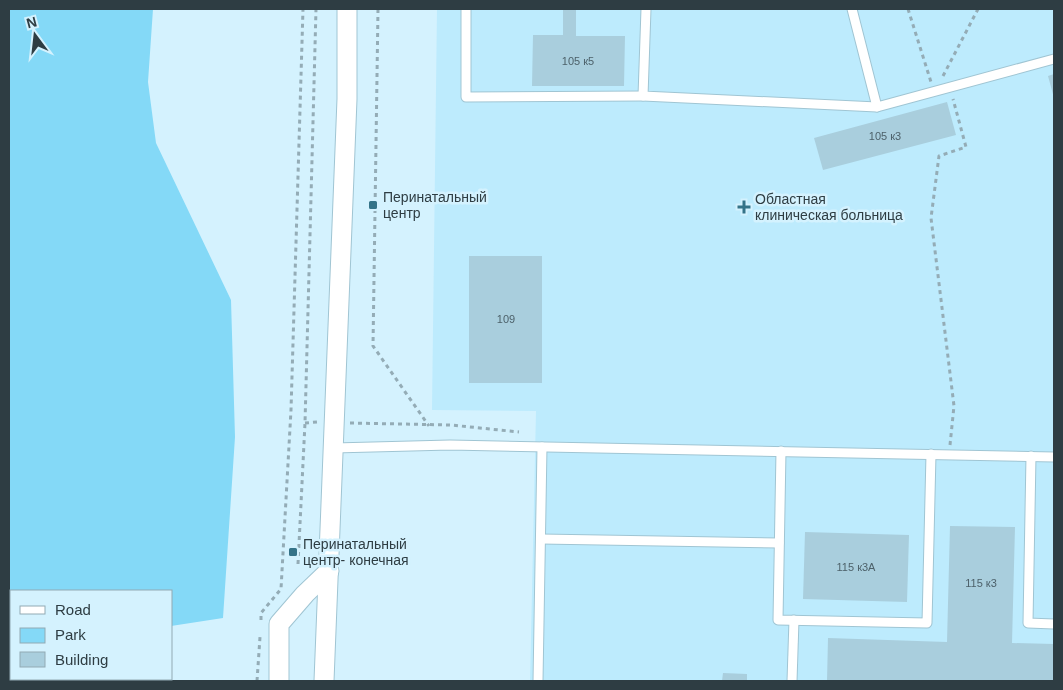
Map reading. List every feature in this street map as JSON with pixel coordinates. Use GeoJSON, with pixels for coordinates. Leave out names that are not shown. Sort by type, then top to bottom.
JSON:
{"type":"FeatureCollection","features":[{"type":"Feature","properties":{"kind":"street"},"geometry":{"type":"LineString","coordinates":[[324,681],[347,99],[347,9]]}},
{"type":"Feature","properties":{"kind":"street"},"geometry":{"type":"LineString","coordinates":[[279,681],[279,624],[329,571]]}},
{"type":"Feature","properties":{"kind":"lane"},"geometry":{"type":"LineString","coordinates":[[466,9],[466,98],[643,96],[877,107],[1054,59]]}},
{"type":"Feature","properties":{"kind":"lane"},"geometry":{"type":"LineString","coordinates":[[643,96],[646,9]]}},
{"type":"Feature","properties":{"kind":"lane"},"geometry":{"type":"LineString","coordinates":[[852,9],[877,107]]}},
{"type":"Feature","properties":{"kind":"lane"},"geometry":{"type":"LineString","coordinates":[[334,448],[450,445],[1054,457]]}},
{"type":"Feature","properties":{"kind":"lane"},"geometry":{"type":"LineString","coordinates":[[538,681],[542,447]]}},
{"type":"Feature","properties":{"kind":"lane"},"geometry":{"type":"LineString","coordinates":[[781,452],[778,620],[927,623],[931,454]]}},
{"type":"Feature","properties":{"kind":"lane"},"geometry":{"type":"LineString","coordinates":[[1031,456],[1028,623],[1054,624]]}},
{"type":"Feature","properties":{"kind":"lane"},"geometry":{"type":"LineString","coordinates":[[541,539],[779,543]]}},
{"type":"Feature","properties":{"kind":"lane"},"geometry":{"type":"LineString","coordinates":[[792,681],[794,620]]}},
{"type":"Feature","properties":{"kind":"path"},"geometry":{"type":"LineString","coordinates":[[260,623],[261,613],[281,589],[291,410],[303,9]]}},
{"type":"Feature","properties":{"kind":"path"},"geometry":{"type":"LineString","coordinates":[[298,564],[305,423],[316,9]]}},
{"type":"Feature","properties":{"kind":"path"},"geometry":{"type":"LineString","coordinates":[[378,9],[373,346],[429,426]]}},
{"type":"Feature","properties":{"kind":"path"},"geometry":{"type":"LineString","coordinates":[[908,9],[934,92]]}},
{"type":"Feature","properties":{"kind":"path"},"geometry":{"type":"LineString","coordinates":[[934,92],[978,9]]}},
{"type":"Feature","properties":{"kind":"path"},"geometry":{"type":"LineString","coordinates":[[950,88],[966,147],[939,156],[931,218],[954,406],[950,448]]}},
{"type":"Feature","properties":{"kind":"path"},"geometry":{"type":"LineString","coordinates":[[305,423],[335,422],[451,426]]}},
{"type":"Feature","properties":{"kind":"path"},"geometry":{"type":"LineString","coordinates":[[257,681],[260,633]]}},
{"type":"Feature","properties":{"kind":"shaded area","name":"Областная клиническая больница"},"geometry":{"type":"Polygon","coordinates":[[[437,9],[1054,9],[1054,681],[530,681],[536,411],[432,410],[437,9]]]}},
{"type":"Feature","properties":{"kind":"green space"},"geometry":{"type":"Polygon","coordinates":[[[9,9],[153,9],[148,82],[156,143],[231,300],[235,437],[223,618],[172,626],[172,590],[10,590],[10,680],[157,681],[9,681],[9,9]]]}},
{"type":"Feature","properties":{"kind":"building"},"geometry":{"type":"Polygon","coordinates":[[[563,9],[576,9],[576,36],[625,36],[624,86],[532,86],[533,35],[563,35],[563,9]]]}},
{"type":"Feature","properties":{"kind":"building"},"geometry":{"type":"Polygon","coordinates":[[[1054,74],[1054,98],[1048,76],[1054,74]]]}},
{"type":"Feature","properties":{"kind":"building"},"geometry":{"type":"Polygon","coordinates":[[[947,102],[956,135],[823,170],[814,138],[947,102]]]}},
{"type":"Feature","properties":{"kind":"building"},"geometry":{"type":"Polygon","coordinates":[[[469,256],[542,256],[542,383],[469,383],[469,256]]]}},
{"type":"Feature","properties":{"kind":"building"},"geometry":{"type":"Polygon","coordinates":[[[950,526],[1015,527],[1012,643],[1054,644],[1054,681],[827,681],[828,638],[947,642],[950,526]]]}},
{"type":"Feature","properties":{"kind":"building"},"geometry":{"type":"Polygon","coordinates":[[[805,532],[909,535],[907,602],[803,599],[805,532]]]}},
{"type":"Feature","properties":{"kind":"building"},"geometry":{"type":"Polygon","coordinates":[[[723,673],[747,674],[747,681],[722,681],[723,673]]]}},
{"type":"Feature","properties":{"kind":"place","name":"Перинатальный центр"},"geometry":{"type":"Point","coordinates":[373,205]}},
{"type":"Feature","properties":{"kind":"place","name":"Областная клиническая больница"},"geometry":{"type":"Point","coordinates":[744,207]}},
{"type":"Feature","properties":{"kind":"place","name":"Перинатальный центр- конечная"},"geometry":{"type":"Point","coordinates":[293,552]}}]}
